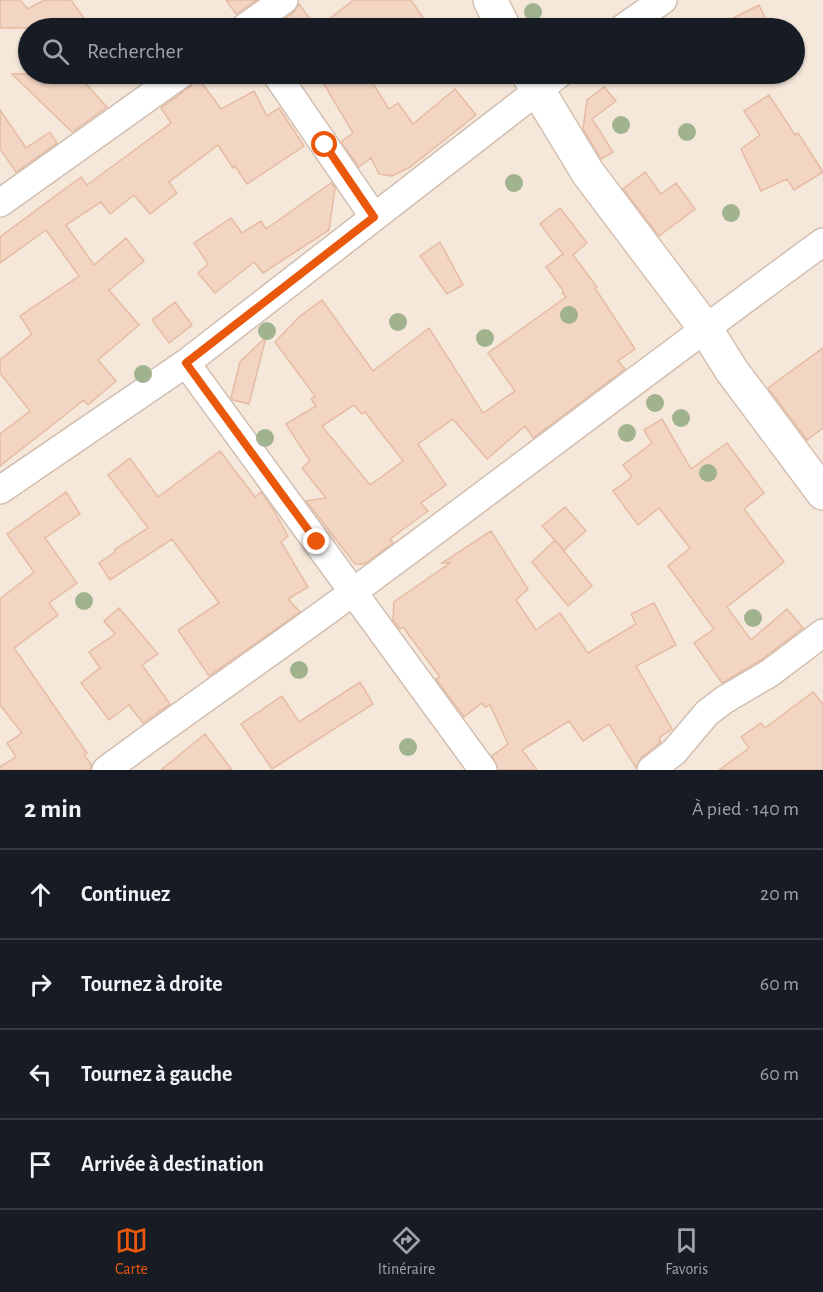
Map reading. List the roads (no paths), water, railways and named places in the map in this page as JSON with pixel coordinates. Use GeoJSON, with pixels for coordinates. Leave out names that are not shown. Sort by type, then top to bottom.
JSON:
{"type":"FeatureCollection","features":[{"type":"Feature","properties":{"kind":"street"},"geometry":{"type":"LineString","coordinates":[[259,18],[284,0]]}},
{"type":"Feature","properties":{"kind":"street"},"geometry":{"type":"LineString","coordinates":[[490,0],[499,18]]}},
{"type":"Feature","properties":{"kind":"street"},"geometry":{"type":"LineString","coordinates":[[637,18],[663,0]]}},
{"type":"Feature","properties":{"kind":"street"},"geometry":{"type":"LineString","coordinates":[[0,203],[167,84]]}},
{"type":"Feature","properties":{"kind":"street"},"geometry":{"type":"LineString","coordinates":[[283,84],[374,217]]}},
{"type":"Feature","properties":{"kind":"street"},"geometry":{"type":"LineString","coordinates":[[0,490],[186,363],[374,217],[536,84]]}},
{"type":"Feature","properties":{"kind":"street"},"geometry":{"type":"LineString","coordinates":[[544,84],[588,173],[705,328],[732,370],[823,493]]}},
{"type":"Feature","properties":{"kind":"street"},"geometry":{"type":"LineString","coordinates":[[106,770],[354,592],[823,242]]}},
{"type":"Feature","properties":{"kind":"street"},"geometry":{"type":"LineString","coordinates":[[186,363],[483,770]]}},
{"type":"Feature","properties":{"kind":"street"},"geometry":{"type":"LineString","coordinates":[[651,770],[674,752],[708,713],[724,700],[770,673],[823,633]]}}]}
